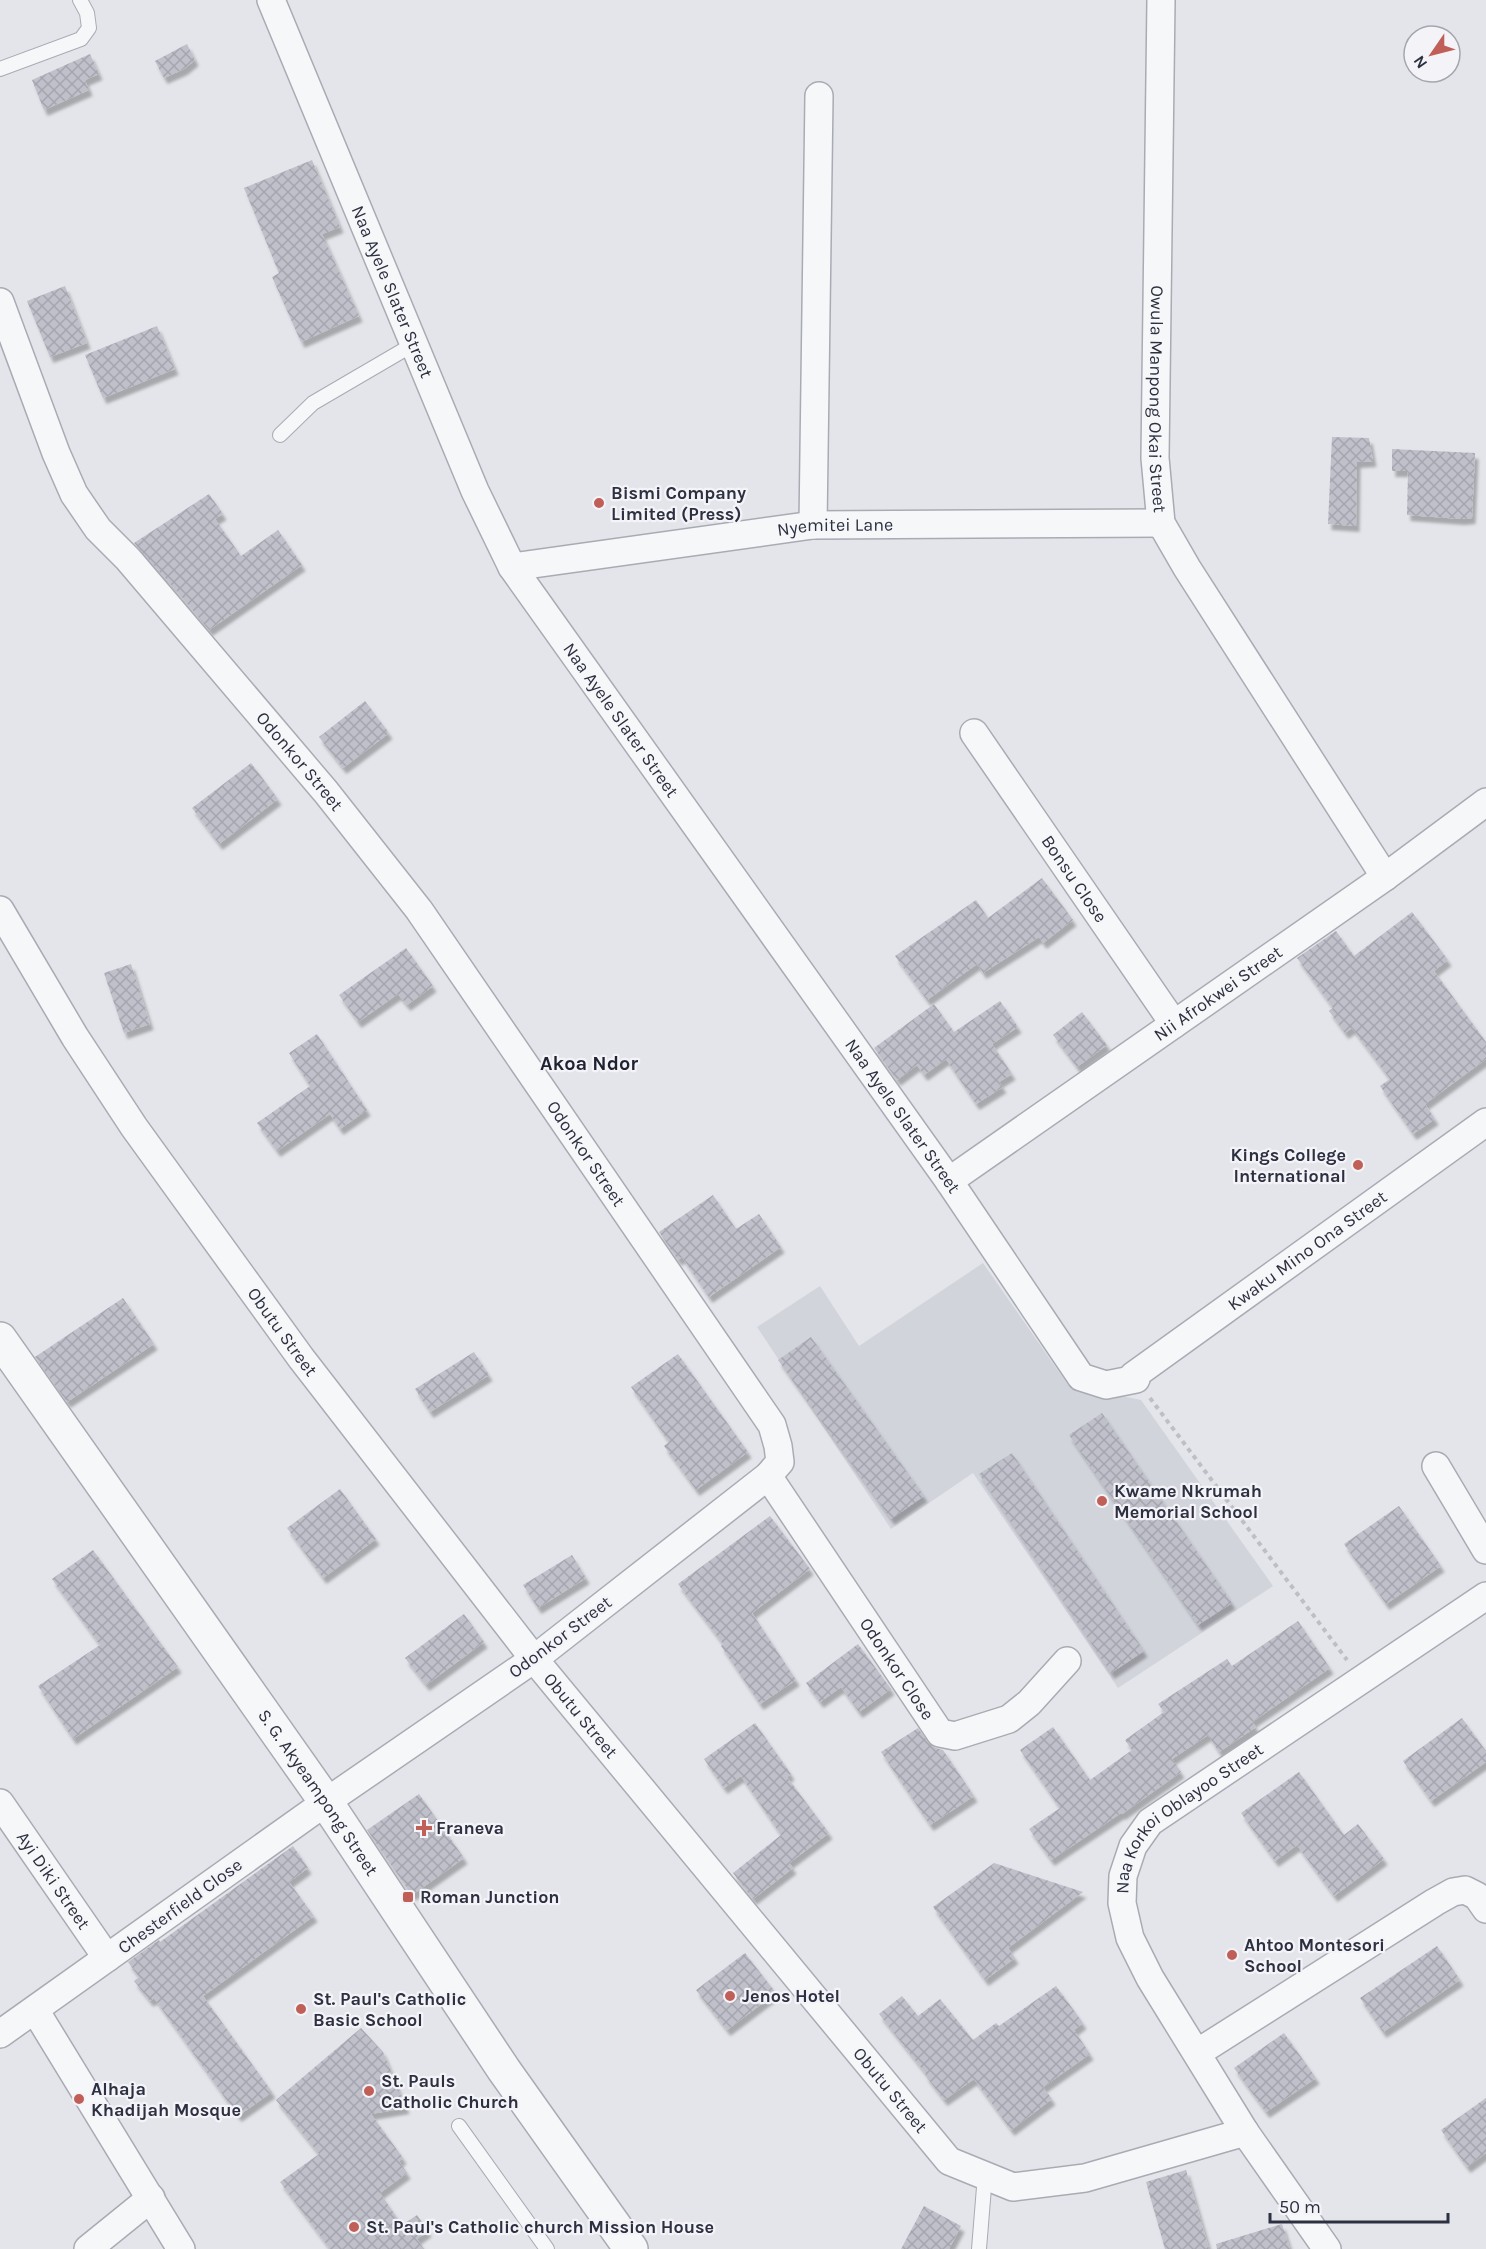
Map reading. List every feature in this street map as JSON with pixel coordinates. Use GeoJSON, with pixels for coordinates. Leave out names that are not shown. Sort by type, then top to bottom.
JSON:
{"type":"FeatureCollection","features":[{"type":"Feature","properties":{"kind":"street","name":"Naa Ayele Slater Street"},"geometry":{"type":"LineString","coordinates":[[271,0],[475,491],[512,567],[949,1181],[1081,1377],[1106,1385],[1136,1379]]}},
{"type":"Feature","properties":{"kind":"street","name":"Owula Manpong Okai Street"},"geometry":{"type":"LineString","coordinates":[[1161,0],[1155,458],[1161,523],[1187,568],[1385,877]]}},
{"type":"Feature","properties":{"kind":"street"},"geometry":{"type":"LineString","coordinates":[[813,525],[819,96]]}},
{"type":"Feature","properties":{"kind":"street","name":"Odonkor Street"},"geometry":{"type":"LineString","coordinates":[[0,302],[56,453],[74,494],[98,529],[128,559],[326,792],[419,909],[772,1425],[778,1446],[780,1462],[768,1476],[534,1659],[326,1802]]}},
{"type":"Feature","properties":{"kind":"street","name":"Nyemitei Lane"},"geometry":{"type":"LineString","coordinates":[[512,567],[813,525],[1161,523]]}},
{"type":"Feature","properties":{"kind":"street","name":"Bonsu Close"},"geometry":{"type":"LineString","coordinates":[[974,733],[1174,1024]]}},
{"type":"Feature","properties":{"kind":"street","name":"Nii Afrokwei Street"},"geometry":{"type":"LineString","coordinates":[[949,1181],[1385,877],[1486,802]]}},
{"type":"Feature","properties":{"kind":"street","name":"Obutu Street"},"geometry":{"type":"LineString","coordinates":[[0,910],[75,1036],[135,1127],[301,1358],[534,1659],[949,2161],[1013,2187],[1085,2178],[1245,2132]]}},
{"type":"Feature","properties":{"kind":"street","name":"Kwaku Mino Ona Street"},"geometry":{"type":"LineString","coordinates":[[1136,1379],[1133,1376],[1486,1122]]}},
{"type":"Feature","properties":{"kind":"street","name":"S. G. Akyeampong Street"},"geometry":{"type":"LineString","coordinates":[[0,1339],[326,1802],[504,2070],[628,2248]]}},
{"type":"Feature","properties":{"kind":"street"},"geometry":{"type":"LineString","coordinates":[[1436,1466],[1486,1550]]}},
{"type":"Feature","properties":{"kind":"street","name":"Odonkor Close"},"geometry":{"type":"LineString","coordinates":[[768,1476],[940,1733],[955,1736],[1009,1719],[1029,1703],[1067,1661]]}},
{"type":"Feature","properties":{"kind":"street","name":"Naa Korkoi Oblayoo Street"},"geometry":{"type":"LineString","coordinates":[[1327,2249],[1245,2132],[1150,1978],[1130,1938],[1122,1903],[1123,1876],[1133,1846],[1150,1822],[1486,1596]]}},
{"type":"Feature","properties":{"kind":"street","name":"Chesterfield Close"},"geometry":{"type":"LineString","coordinates":[[0,2034],[326,1802]]}},
{"type":"Feature","properties":{"kind":"street","name":"Ayi Diki Street"},"geometry":{"type":"LineString","coordinates":[[0,1803],[107,1958]]}},
{"type":"Feature","properties":{"kind":"street"},"geometry":{"type":"LineString","coordinates":[[1197,2053],[1453,1892],[1465,1890],[1477,1896],[1486,1909]]}},
{"type":"Feature","properties":{"kind":"street"},"geometry":{"type":"LineString","coordinates":[[35,2010],[152,2198],[181,2249]]}},
{"type":"Feature","properties":{"kind":"street"},"geometry":{"type":"LineString","coordinates":[[88,2249],[152,2198]]}},
{"type":"Feature","properties":{"kind":"lane"},"geometry":{"type":"LineString","coordinates":[[0,69],[81,39],[89,28],[87,13],[80,0]]}},
{"type":"Feature","properties":{"kind":"lane"},"geometry":{"type":"LineString","coordinates":[[280,435],[313,403],[414,344]]}},
{"type":"Feature","properties":{"kind":"lane"},"geometry":{"type":"LineString","coordinates":[[459,2126],[547,2249]]}},
{"type":"Feature","properties":{"kind":"lane"},"geometry":{"type":"LineString","coordinates":[[979,2249],[985,2175]]}},
{"type":"Feature","properties":{"kind":"path"},"geometry":{"type":"LineString","coordinates":[[1136,1379],[1362,1680]]}},
{"type":"Feature","properties":{"kind":"shaded area","name":"Kwame Nkrumah Memorial School"},"geometry":{"type":"Polygon","coordinates":[[[983,1263],[1068,1385],[1141,1400],[1273,1586],[1118,1688],[973,1473],[891,1529],[757,1327],[820,1286],[859,1346],[983,1263]]]}},
{"type":"Feature","properties":{"kind":"building"},"geometry":{"type":"Polygon","coordinates":[[[187,44],[195,60],[184,69],[164,78],[155,61],[187,44]]]}},
{"type":"Feature","properties":{"kind":"building"},"geometry":{"type":"Polygon","coordinates":[[[90,54],[99,74],[85,80],[89,90],[44,110],[32,80],[90,54]]]}},
{"type":"Feature","properties":{"kind":"building"},"geometry":{"type":"Polygon","coordinates":[[[312,160],[340,227],[322,234],[359,316],[301,342],[272,277],[279,273],[244,188],[312,160]]]}},
{"type":"Feature","properties":{"kind":"building"},"geometry":{"type":"Polygon","coordinates":[[[65,286],[87,343],[50,357],[27,301],[65,286]]]}},
{"type":"Feature","properties":{"kind":"building"},"geometry":{"type":"Polygon","coordinates":[[[157,326],[175,369],[103,398],[85,355],[157,326]]]}},
{"type":"Feature","properties":{"kind":"building"},"geometry":{"type":"Polygon","coordinates":[[[1332,437],[1369,438],[1373,461],[1357,462],[1356,526],[1328,524],[1332,437]]]}},
{"type":"Feature","properties":{"kind":"building"},"geometry":{"type":"Polygon","coordinates":[[[1392,449],[1475,453],[1472,518],[1407,515],[1408,471],[1392,471],[1392,449]]]}},
{"type":"Feature","properties":{"kind":"building"},"geometry":{"type":"Polygon","coordinates":[[[209,494],[223,514],[215,519],[241,556],[278,530],[302,565],[209,630],[134,543],[209,494]]]}},
{"type":"Feature","properties":{"kind":"building"},"geometry":{"type":"Polygon","coordinates":[[[365,701],[389,733],[343,768],[319,737],[365,701]]]}},
{"type":"Feature","properties":{"kind":"building"},"geometry":{"type":"Polygon","coordinates":[[[251,763],[278,799],[219,844],[192,808],[251,763]]]}},
{"type":"Feature","properties":{"kind":"building"},"geometry":{"type":"Polygon","coordinates":[[[1042,878],[1073,920],[1043,943],[1039,937],[983,973],[977,964],[927,1000],[895,956],[976,900],[988,918],[1042,878]]]}},
{"type":"Feature","properties":{"kind":"building"},"geometry":{"type":"Polygon","coordinates":[[[1412,912],[1448,960],[1434,971],[1486,1042],[1486,1059],[1425,1104],[1435,1119],[1413,1134],[1380,1086],[1390,1079],[1352,1028],[1345,1033],[1329,1011],[1333,1008],[1297,958],[1336,931],[1354,956],[1412,912]]]}},
{"type":"Feature","properties":{"kind":"building"},"geometry":{"type":"Polygon","coordinates":[[[406,948],[433,986],[407,1005],[398,994],[358,1022],[339,995],[406,948]]]}},
{"type":"Feature","properties":{"kind":"building"},"geometry":{"type":"Polygon","coordinates":[[[131,964],[150,1024],[124,1033],[104,973],[131,964]]]}},
{"type":"Feature","properties":{"kind":"building"},"geometry":{"type":"Polygon","coordinates":[[[1000,1001],[1018,1027],[992,1044],[1012,1074],[999,1082],[1003,1087],[976,1104],[946,1059],[924,1075],[917,1065],[897,1080],[874,1048],[934,1004],[954,1032],[1000,1001]]]}},
{"type":"Feature","properties":{"kind":"building"},"geometry":{"type":"Polygon","coordinates":[[[1082,1012],[1107,1045],[1077,1067],[1053,1035],[1082,1012]]]}},
{"type":"Feature","properties":{"kind":"building"},"geometry":{"type":"Polygon","coordinates":[[[317,1034],[367,1110],[340,1129],[330,1114],[277,1151],[257,1123],[310,1086],[289,1053],[317,1034]]]}},
{"type":"Feature","properties":{"kind":"building"},"geometry":{"type":"Polygon","coordinates":[[[713,1195],[736,1229],[759,1214],[781,1247],[709,1297],[682,1257],[678,1260],[659,1232],[713,1195]]]}},
{"type":"Feature","properties":{"kind":"building"},"geometry":{"type":"Polygon","coordinates":[[[123,1298],[154,1344],[67,1402],[35,1357],[123,1298]]]}},
{"type":"Feature","properties":{"kind":"building"},"geometry":{"type":"Polygon","coordinates":[[[811,1337],[924,1496],[891,1519],[778,1360],[811,1337]]]}},
{"type":"Feature","properties":{"kind":"building"},"geometry":{"type":"Polygon","coordinates":[[[474,1352],[489,1375],[430,1412],[415,1389],[474,1352]]]}},
{"type":"Feature","properties":{"kind":"building"},"geometry":{"type":"Polygon","coordinates":[[[678,1354],[748,1452],[696,1490],[664,1446],[669,1442],[631,1387],[678,1354]]]}},
{"type":"Feature","properties":{"kind":"building"},"geometry":{"type":"Polygon","coordinates":[[[1102,1413],[1232,1603],[1198,1625],[1069,1435],[1102,1413]]]}},
{"type":"Feature","properties":{"kind":"building"},"geometry":{"type":"Polygon","coordinates":[[[1012,1453],[1144,1651],[1111,1673],[979,1474],[1012,1453]]]}},
{"type":"Feature","properties":{"kind":"building"},"geometry":{"type":"Polygon","coordinates":[[[340,1489],[376,1539],[323,1578],[287,1528],[340,1489]]]}},
{"type":"Feature","properties":{"kind":"building"},"geometry":{"type":"Polygon","coordinates":[[[1399,1506],[1441,1566],[1386,1604],[1344,1544],[1399,1506]]]}},
{"type":"Feature","properties":{"kind":"building"},"geometry":{"type":"Polygon","coordinates":[[[770,1516],[810,1569],[752,1613],[796,1680],[760,1704],[721,1646],[723,1644],[678,1584],[770,1516]]]}},
{"type":"Feature","properties":{"kind":"building"},"geometry":{"type":"Polygon","coordinates":[[[93,1550],[178,1667],[73,1739],[38,1686],[100,1645],[52,1579],[93,1550]]]}},
{"type":"Feature","properties":{"kind":"building"},"geometry":{"type":"Polygon","coordinates":[[[572,1555],[586,1578],[538,1608],[523,1585],[572,1555]]]}},
{"type":"Feature","properties":{"kind":"building"},"geometry":{"type":"Polygon","coordinates":[[[464,1614],[484,1642],[426,1685],[405,1658],[464,1614]]]}},
{"type":"Feature","properties":{"kind":"building"},"geometry":{"type":"Polygon","coordinates":[[[1298,1621],[1330,1668],[1252,1722],[1256,1727],[1219,1752],[1208,1735],[1172,1759],[1181,1772],[1051,1860],[1029,1829],[1060,1808],[1020,1750],[1053,1727],[1090,1780],[1132,1750],[1125,1740],[1164,1712],[1158,1704],[1227,1659],[1232,1666],[1298,1621]]]}},
{"type":"Feature","properties":{"kind":"building"},"geometry":{"type":"Polygon","coordinates":[[[858,1644],[891,1689],[859,1712],[841,1687],[820,1702],[806,1683],[858,1644]]]}},
{"type":"Feature","properties":{"kind":"building"},"geometry":{"type":"Polygon","coordinates":[[[1462,1718],[1486,1751],[1486,1762],[1431,1801],[1403,1761],[1462,1718]]]}},
{"type":"Feature","properties":{"kind":"building"},"geometry":{"type":"Polygon","coordinates":[[[755,1723],[791,1774],[787,1777],[829,1833],[789,1863],[793,1868],[753,1899],[733,1873],[781,1835],[741,1776],[724,1788],[704,1759],[755,1723]]]}},
{"type":"Feature","properties":{"kind":"building"},"geometry":{"type":"Polygon","coordinates":[[[918,1728],[928,1742],[943,1750],[974,1796],[930,1825],[881,1752],[918,1728]]]}},
{"type":"Feature","properties":{"kind":"building"},"geometry":{"type":"Polygon","coordinates":[[[1299,1772],[1344,1835],[1358,1824],[1384,1859],[1334,1896],[1297,1845],[1275,1861],[1241,1813],[1299,1772]]]}},
{"type":"Feature","properties":{"kind":"building"},"geometry":{"type":"Polygon","coordinates":[[[419,1794],[464,1858],[412,1895],[367,1830],[419,1794]]]}},
{"type":"Feature","properties":{"kind":"building"},"geometry":{"type":"Polygon","coordinates":[[[293,1846],[308,1868],[289,1882],[314,1916],[203,1996],[272,2092],[238,2116],[154,1998],[150,2001],[134,1981],[139,1977],[128,1962],[159,1940],[160,1942],[293,1846]]]}},
{"type":"Feature","properties":{"kind":"building"},"geometry":{"type":"Polygon","coordinates":[[[994,1863],[1083,1892],[1008,1948],[1015,1958],[985,1980],[933,1907],[994,1863]]]}},
{"type":"Feature","properties":{"kind":"building"},"geometry":{"type":"Polygon","coordinates":[[[1437,1946],[1460,1980],[1383,2032],[1360,1998],[1437,1946]]]}},
{"type":"Feature","properties":{"kind":"building"},"geometry":{"type":"Polygon","coordinates":[[[745,1953],[776,1993],[727,2030],[696,1990],[745,1953]]]}},
{"type":"Feature","properties":{"kind":"building"},"geometry":{"type":"Polygon","coordinates":[[[1056,1986],[1083,2023],[1074,2030],[1090,2054],[1043,2087],[1052,2099],[1011,2130],[974,2079],[944,2100],[879,2014],[902,1996],[918,2016],[940,1999],[973,2040],[996,2023],[999,2026],[1056,1986]]]}},
{"type":"Feature","properties":{"kind":"building"},"geometry":{"type":"Polygon","coordinates":[[[361,2028],[383,2052],[406,2108],[371,2114],[403,2158],[399,2161],[407,2173],[380,2193],[402,2225],[417,2215],[428,2231],[417,2239],[424,2249],[330,2249],[280,2182],[319,2154],[276,2100],[361,2028]]]}},
{"type":"Feature","properties":{"kind":"building"},"geometry":{"type":"Polygon","coordinates":[[[1284,2033],[1316,2078],[1266,2112],[1234,2068],[1284,2033]]]}},
{"type":"Feature","properties":{"kind":"building"},"geometry":{"type":"Polygon","coordinates":[[[1486,2098],[1486,2153],[1467,2167],[1441,2130],[1486,2098]]]}},
{"type":"Feature","properties":{"kind":"building"},"geometry":{"type":"Polygon","coordinates":[[[1186,2170],[1209,2249],[1165,2249],[1146,2182],[1186,2170]]]}},
{"type":"Feature","properties":{"kind":"building"},"geometry":{"type":"Polygon","coordinates":[[[924,2206],[961,2226],[949,2249],[901,2249],[924,2206]]]}},
{"type":"Feature","properties":{"kind":"building"},"geometry":{"type":"Polygon","coordinates":[[[1282,2224],[1290,2249],[1217,2249],[1216,2244],[1282,2224]]]}},
{"type":"Feature","properties":{"kind":"place","name":"Bismi Company Limited (Press)"},"geometry":{"type":"Point","coordinates":[599,503]}},
{"type":"Feature","properties":{"kind":"place","name":"Kings College International"},"geometry":{"type":"Point","coordinates":[1358,1165]}},
{"type":"Feature","properties":{"kind":"place","name":"Kwame Nkrumah Memorial School"},"geometry":{"type":"Point","coordinates":[1102,1501]}},
{"type":"Feature","properties":{"kind":"place","name":"Franeva"},"geometry":{"type":"Point","coordinates":[424,1828]}},
{"type":"Feature","properties":{"kind":"place","name":"Roman Junction"},"geometry":{"type":"Point","coordinates":[408,1897]}},
{"type":"Feature","properties":{"kind":"place","name":"Ahtoo Montesori School"},"geometry":{"type":"Point","coordinates":[1232,1955]}},
{"type":"Feature","properties":{"kind":"place","name":"Jenos Hotel"},"geometry":{"type":"Point","coordinates":[730,1996]}},
{"type":"Feature","properties":{"kind":"place","name":"St. Paul's Catholic Basic School"},"geometry":{"type":"Point","coordinates":[301,2009]}},
{"type":"Feature","properties":{"kind":"place","name":"St. Pauls Catholic Church"},"geometry":{"type":"Point","coordinates":[369,2091]}},
{"type":"Feature","properties":{"kind":"place","name":"Alhaja Khadijah Mosque"},"geometry":{"type":"Point","coordinates":[79,2099]}},
{"type":"Feature","properties":{"kind":"place","name":"St. Paul's Catholic church Mission House"},"geometry":{"type":"Point","coordinates":[354,2227]}},
{"type":"Feature","properties":{"kind":"district","name":"Akoa Ndor"},"geometry":{"type":"Point","coordinates":[589,1063]}}]}
